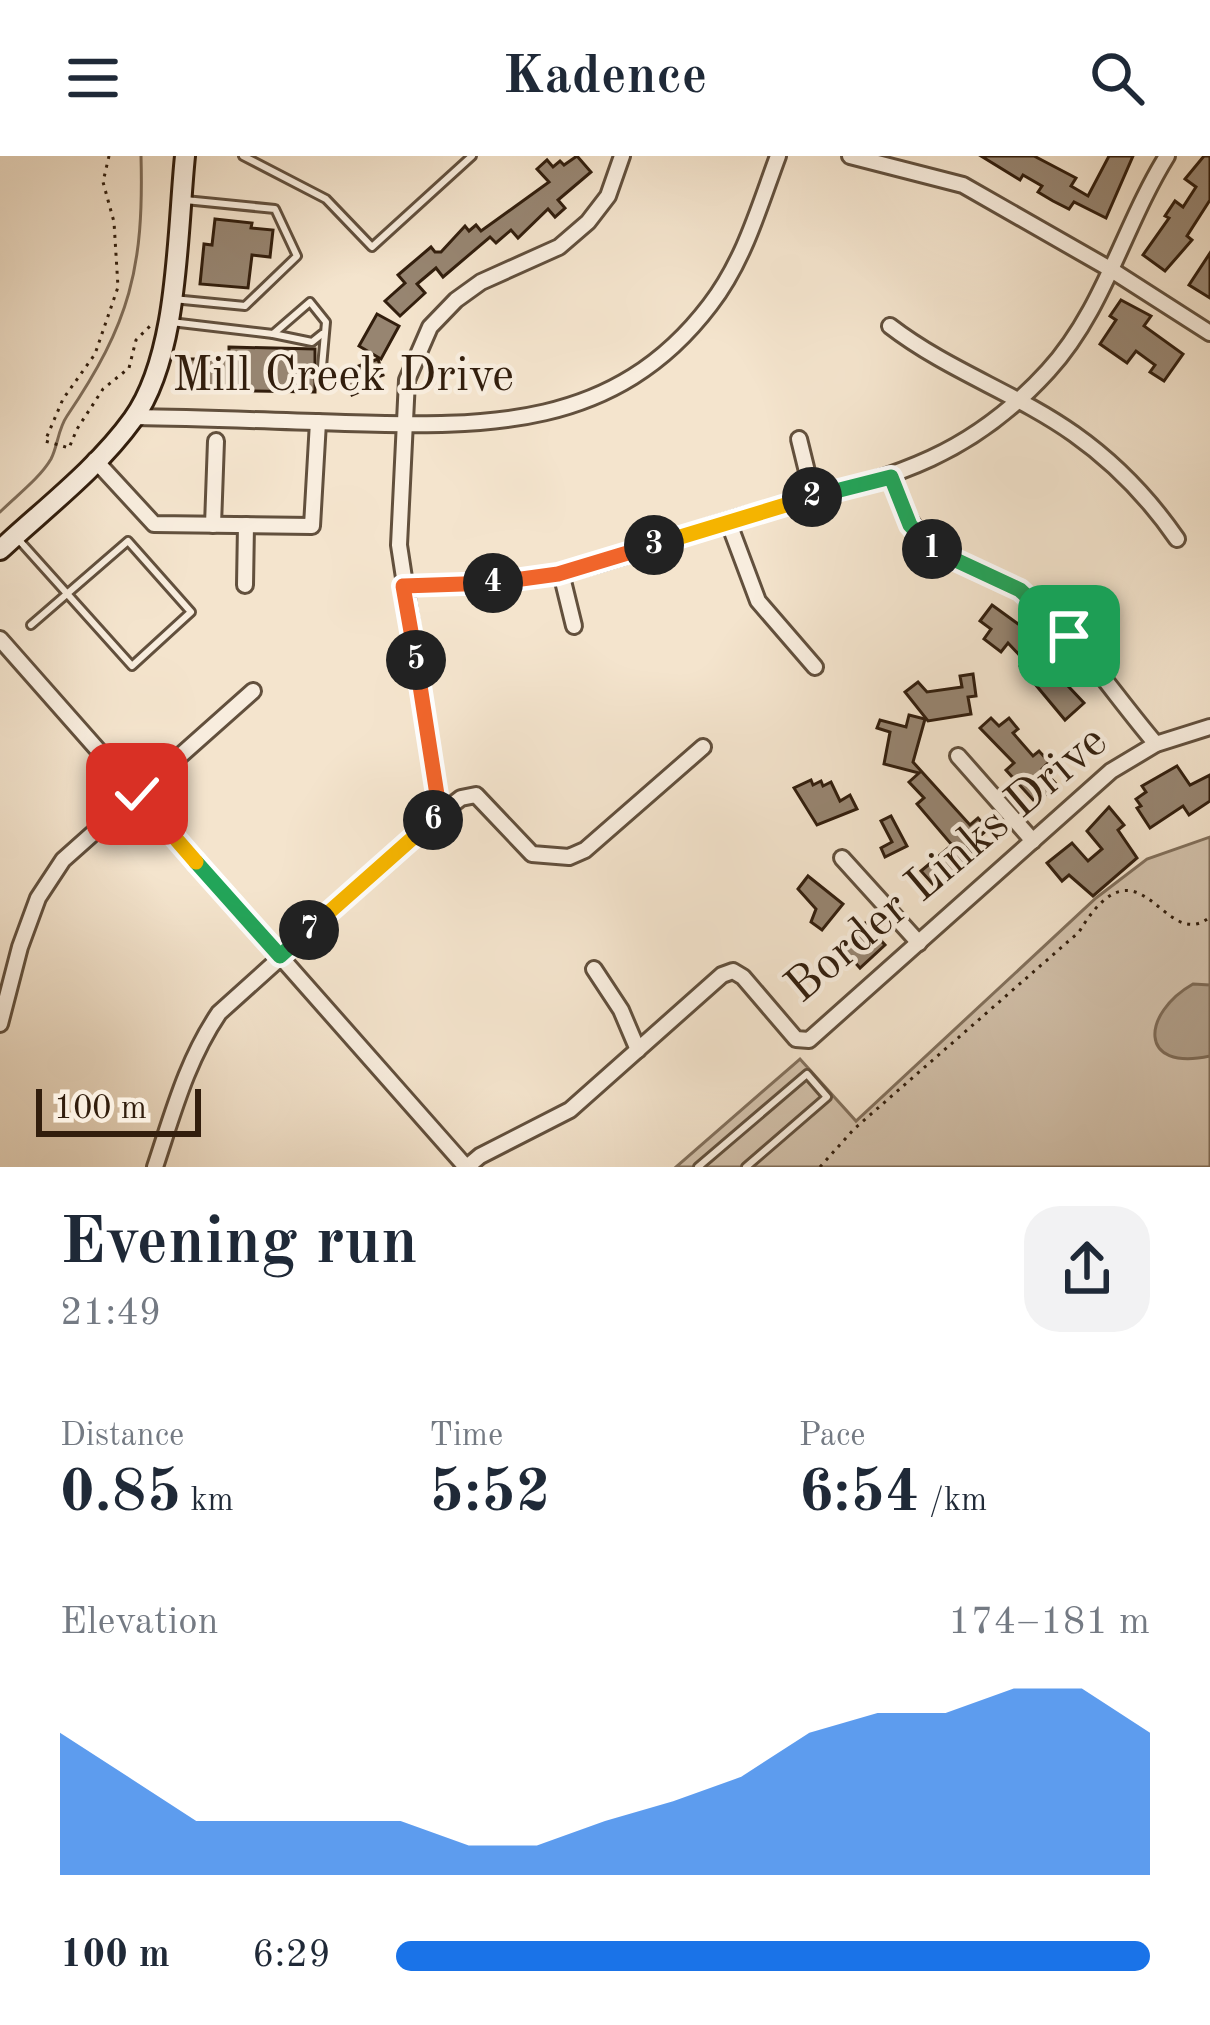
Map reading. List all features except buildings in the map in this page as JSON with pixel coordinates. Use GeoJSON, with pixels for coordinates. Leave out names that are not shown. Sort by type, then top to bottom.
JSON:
{"type":"FeatureCollection","features":[{"type":"Feature","properties":{"kind":"street"},"geometry":{"type":"LineString","coordinates":[[0,550],[135,417],[152,380],[170,299],[185,156]]}},
{"type":"Feature","properties":{"kind":"street"},"geometry":{"type":"LineString","coordinates":[[440,814],[399,545],[406,380],[430,326],[481,282],[559,247],[588,221],[608,196],[622,156]]}},
{"type":"Feature","properties":{"kind":"street","name":"Mill Creek Drive"},"geometry":{"type":"LineString","coordinates":[[135,417],[514,422],[573,406],[626,380],[666,352],[711,305],[745,248],[778,156]]}},
{"type":"Feature","properties":{"kind":"street"},"geometry":{"type":"LineString","coordinates":[[850,156],[963,184],[1210,333]]}},
{"type":"Feature","properties":{"kind":"street"},"geometry":{"type":"LineString","coordinates":[[403,586],[484,584],[561,573],[728,520],[891,477],[962,444],[1052,368],[1084,323],[1142,196],[1167,156]]}},
{"type":"Feature","properties":{"kind":"street"},"geometry":{"type":"LineString","coordinates":[[890,326],[919,348],[1071,431],[1117,466],[1178,539]]}},
{"type":"Feature","properties":{"kind":"street"},"geometry":{"type":"LineString","coordinates":[[95,460],[154,524],[312,526],[318,422]]}},
{"type":"Feature","properties":{"kind":"street"},"geometry":{"type":"LineString","coordinates":[[799,439],[813,496]]}},
{"type":"Feature","properties":{"kind":"street"},"geometry":{"type":"LineString","coordinates":[[213,525],[216,441]]}},
{"type":"Feature","properties":{"kind":"street"},"geometry":{"type":"LineString","coordinates":[[891,477],[910,525],[930,548],[1020,590],[1043,609],[1156,745]]}},
{"type":"Feature","properties":{"kind":"street"},"geometry":{"type":"LineString","coordinates":[[728,520],[758,601],[815,667]]}},
{"type":"Feature","properties":{"kind":"street"},"geometry":{"type":"LineString","coordinates":[[245,585],[246,525]]}},
{"type":"Feature","properties":{"kind":"street"},"geometry":{"type":"LineString","coordinates":[[561,573],[574,626]]}},
{"type":"Feature","properties":{"kind":"street"},"geometry":{"type":"LineString","coordinates":[[0,639],[467,1167]]}},
{"type":"Feature","properties":{"kind":"street"},"geometry":{"type":"LineString","coordinates":[[0,1024],[38,898],[63,860],[254,692]]}},
{"type":"Feature","properties":{"kind":"street","name":"Border Links Drive"},"geometry":{"type":"LineString","coordinates":[[467,1167],[571,1110],[722,974],[734,971],[796,1039],[809,1040],[1111,771],[1156,745],[1210,727]]}},
{"type":"Feature","properties":{"kind":"street"},"geometry":{"type":"LineString","coordinates":[[155,1167],[199,1042],[218,1012],[440,814],[461,798],[476,795],[532,854],[569,857],[585,850],[703,747]]}},
{"type":"Feature","properties":{"kind":"street"},"geometry":{"type":"LineString","coordinates":[[958,756],[1034,841]]}},
{"type":"Feature","properties":{"kind":"street"},"geometry":{"type":"LineString","coordinates":[[842,858],[920,943]]}},
{"type":"Feature","properties":{"kind":"street"},"geometry":{"type":"LineString","coordinates":[[594,969],[621,1010],[638,1050]]}},
{"type":"Feature","properties":{"kind":"lane"},"geometry":{"type":"LineString","coordinates":[[243,156],[326,199],[372,247],[472,156]]}},
{"type":"Feature","properties":{"kind":"lane"},"geometry":{"type":"LineString","coordinates":[[170,299],[245,306],[297,256],[275,209],[181,200]]}},
{"type":"Feature","properties":{"kind":"lane"},"geometry":{"type":"LineString","coordinates":[[273,334],[310,302],[326,322],[321,378]]}},
{"type":"Feature","properties":{"kind":"lane"},"geometry":{"type":"LineString","coordinates":[[162,321],[312,342],[322,334]]}},
{"type":"Feature","properties":{"kind":"lane"},"geometry":{"type":"LineString","coordinates":[[15,536],[66,593],[132,666],[191,612],[128,541],[66,593],[31,625]]}},
{"type":"Feature","properties":{"kind":"lane"},"geometry":{"type":"LineString","coordinates":[[698,1167],[807,1074],[827,1097],[746,1167]]}},
{"type":"Feature","properties":{"kind":"path"},"geometry":{"type":"LineString","coordinates":[[109,156],[103,182],[114,222],[118,287],[95,354],[63,399],[45,441],[69,448],[104,389],[129,368],[136,340],[162,321]]}},
{"type":"Feature","properties":{"kind":"path"},"geometry":{"type":"LineString","coordinates":[[820,1167],[854,1129],[1079,932],[1106,898],[1121,890],[1136,892],[1188,926],[1210,917]]}},
{"type":"Feature","properties":{"kind":"shaded area"},"geometry":{"type":"Polygon","coordinates":[[[1210,837],[1210,1167],[676,1167],[800,1059],[856,1121],[1096,898],[1147,859],[1210,837]]]}},
{"type":"Feature","properties":{"kind":"shaded area"},"geometry":{"type":"Polygon","coordinates":[[[1193,984],[1210,985],[1210,1056],[1169,1056],[1159,1048],[1157,1024],[1176,996],[1193,984]]]}},
{"type":"Feature","properties":{"kind":"waterway"},"geometry":{"type":"LineString","coordinates":[[0,512],[51,459],[64,421],[119,322],[136,263],[141,156]]}},
{"type":"Feature","properties":{"kind":"route"},"geometry":{"type":"LineString","coordinates":[[137,794],[280,956],[440,814],[403,586],[484,584],[558,574],[728,520],[891,477],[910,525],[930,548],[1020,590],[1069,636]]}}]}
